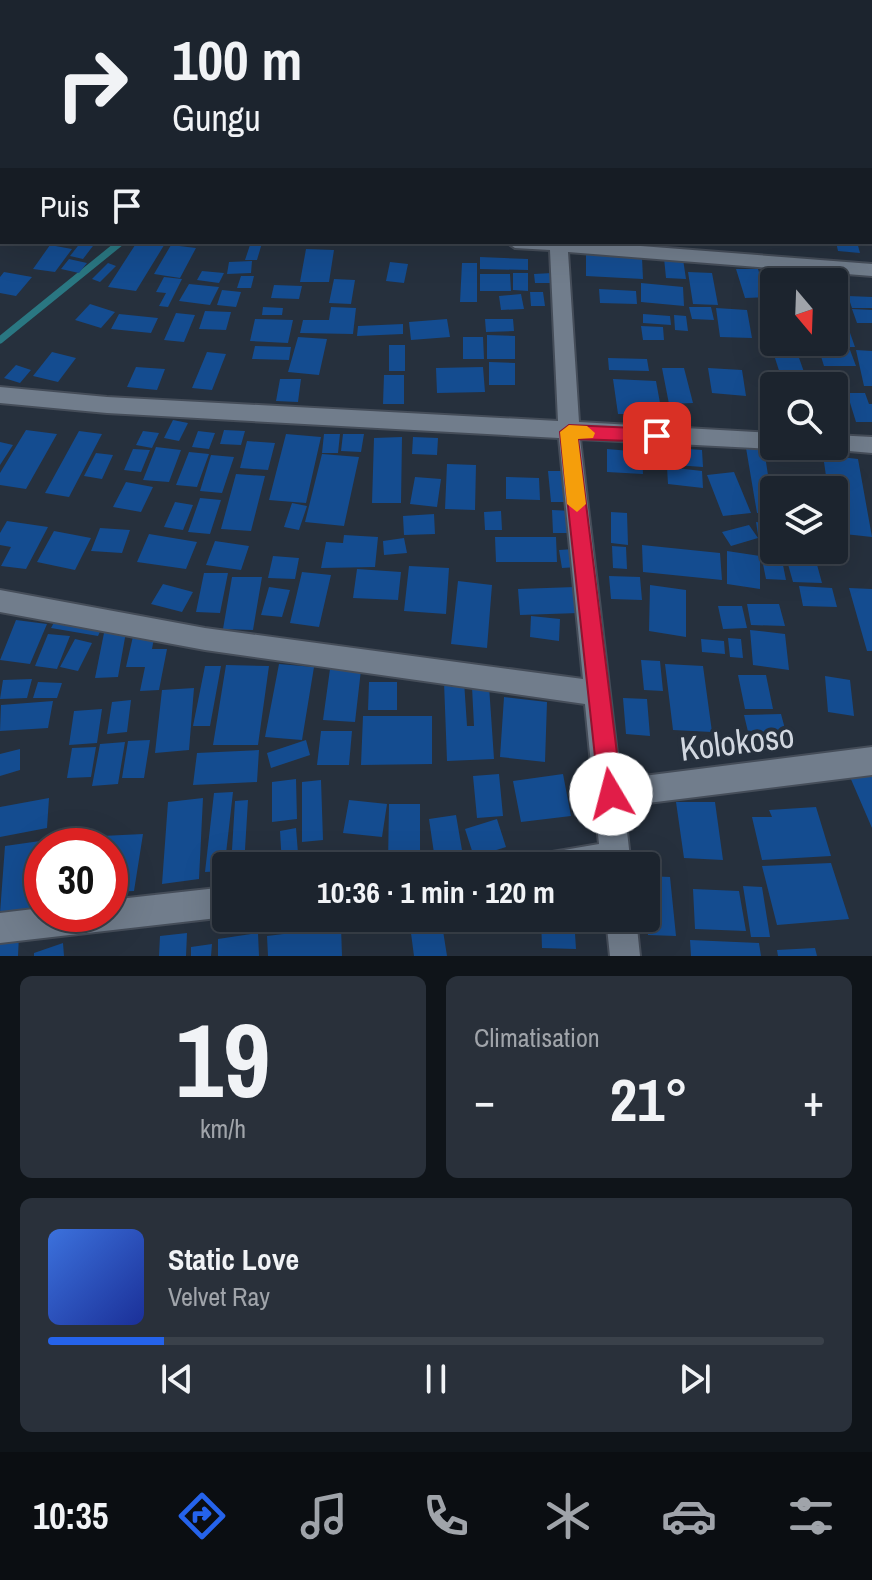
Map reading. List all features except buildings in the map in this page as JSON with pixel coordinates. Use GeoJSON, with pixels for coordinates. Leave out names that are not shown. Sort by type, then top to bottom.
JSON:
{"type":"FeatureCollection","features":[{"type":"Feature","properties":{"kind":"street"},"geometry":{"type":"LineString","coordinates":[[558,244],[569,432],[611,794],[614,852]]}},
{"type":"Feature","properties":{"kind":"street"},"geometry":{"type":"LineString","coordinates":[[570,244],[872,270]]}},
{"type":"Feature","properties":{"kind":"street"},"geometry":{"type":"LineString","coordinates":[[0,395],[107,405],[760,440]]}},
{"type":"Feature","properties":{"kind":"street"},"geometry":{"type":"LineString","coordinates":[[848,444],[872,445]]}},
{"type":"Feature","properties":{"kind":"street"},"geometry":{"type":"LineString","coordinates":[[0,601],[205,639],[597,693]]}},
{"type":"Feature","properties":{"kind":"street","name":"Kolokoso"},"geometry":{"type":"LineString","coordinates":[[611,794],[872,761]]}},
{"type":"Feature","properties":{"kind":"street"},"geometry":{"type":"LineString","coordinates":[[0,928],[212,904]]}},
{"type":"Feature","properties":{"kind":"street"},"geometry":{"type":"LineString","coordinates":[[622,932],[625,956]]}},
{"type":"Feature","properties":{"kind":"waterway"},"geometry":{"type":"LineString","coordinates":[[0,340],[119,244]]}},
{"type":"Feature","properties":{"kind":"slow traffic"},"geometry":{"type":"LineString","coordinates":[[577,504],[569,432],[587,433]]}},
{"type":"Feature","properties":{"kind":"route"},"geometry":{"type":"LineString","coordinates":[[611,794],[569,432],[657,436]]}}]}
